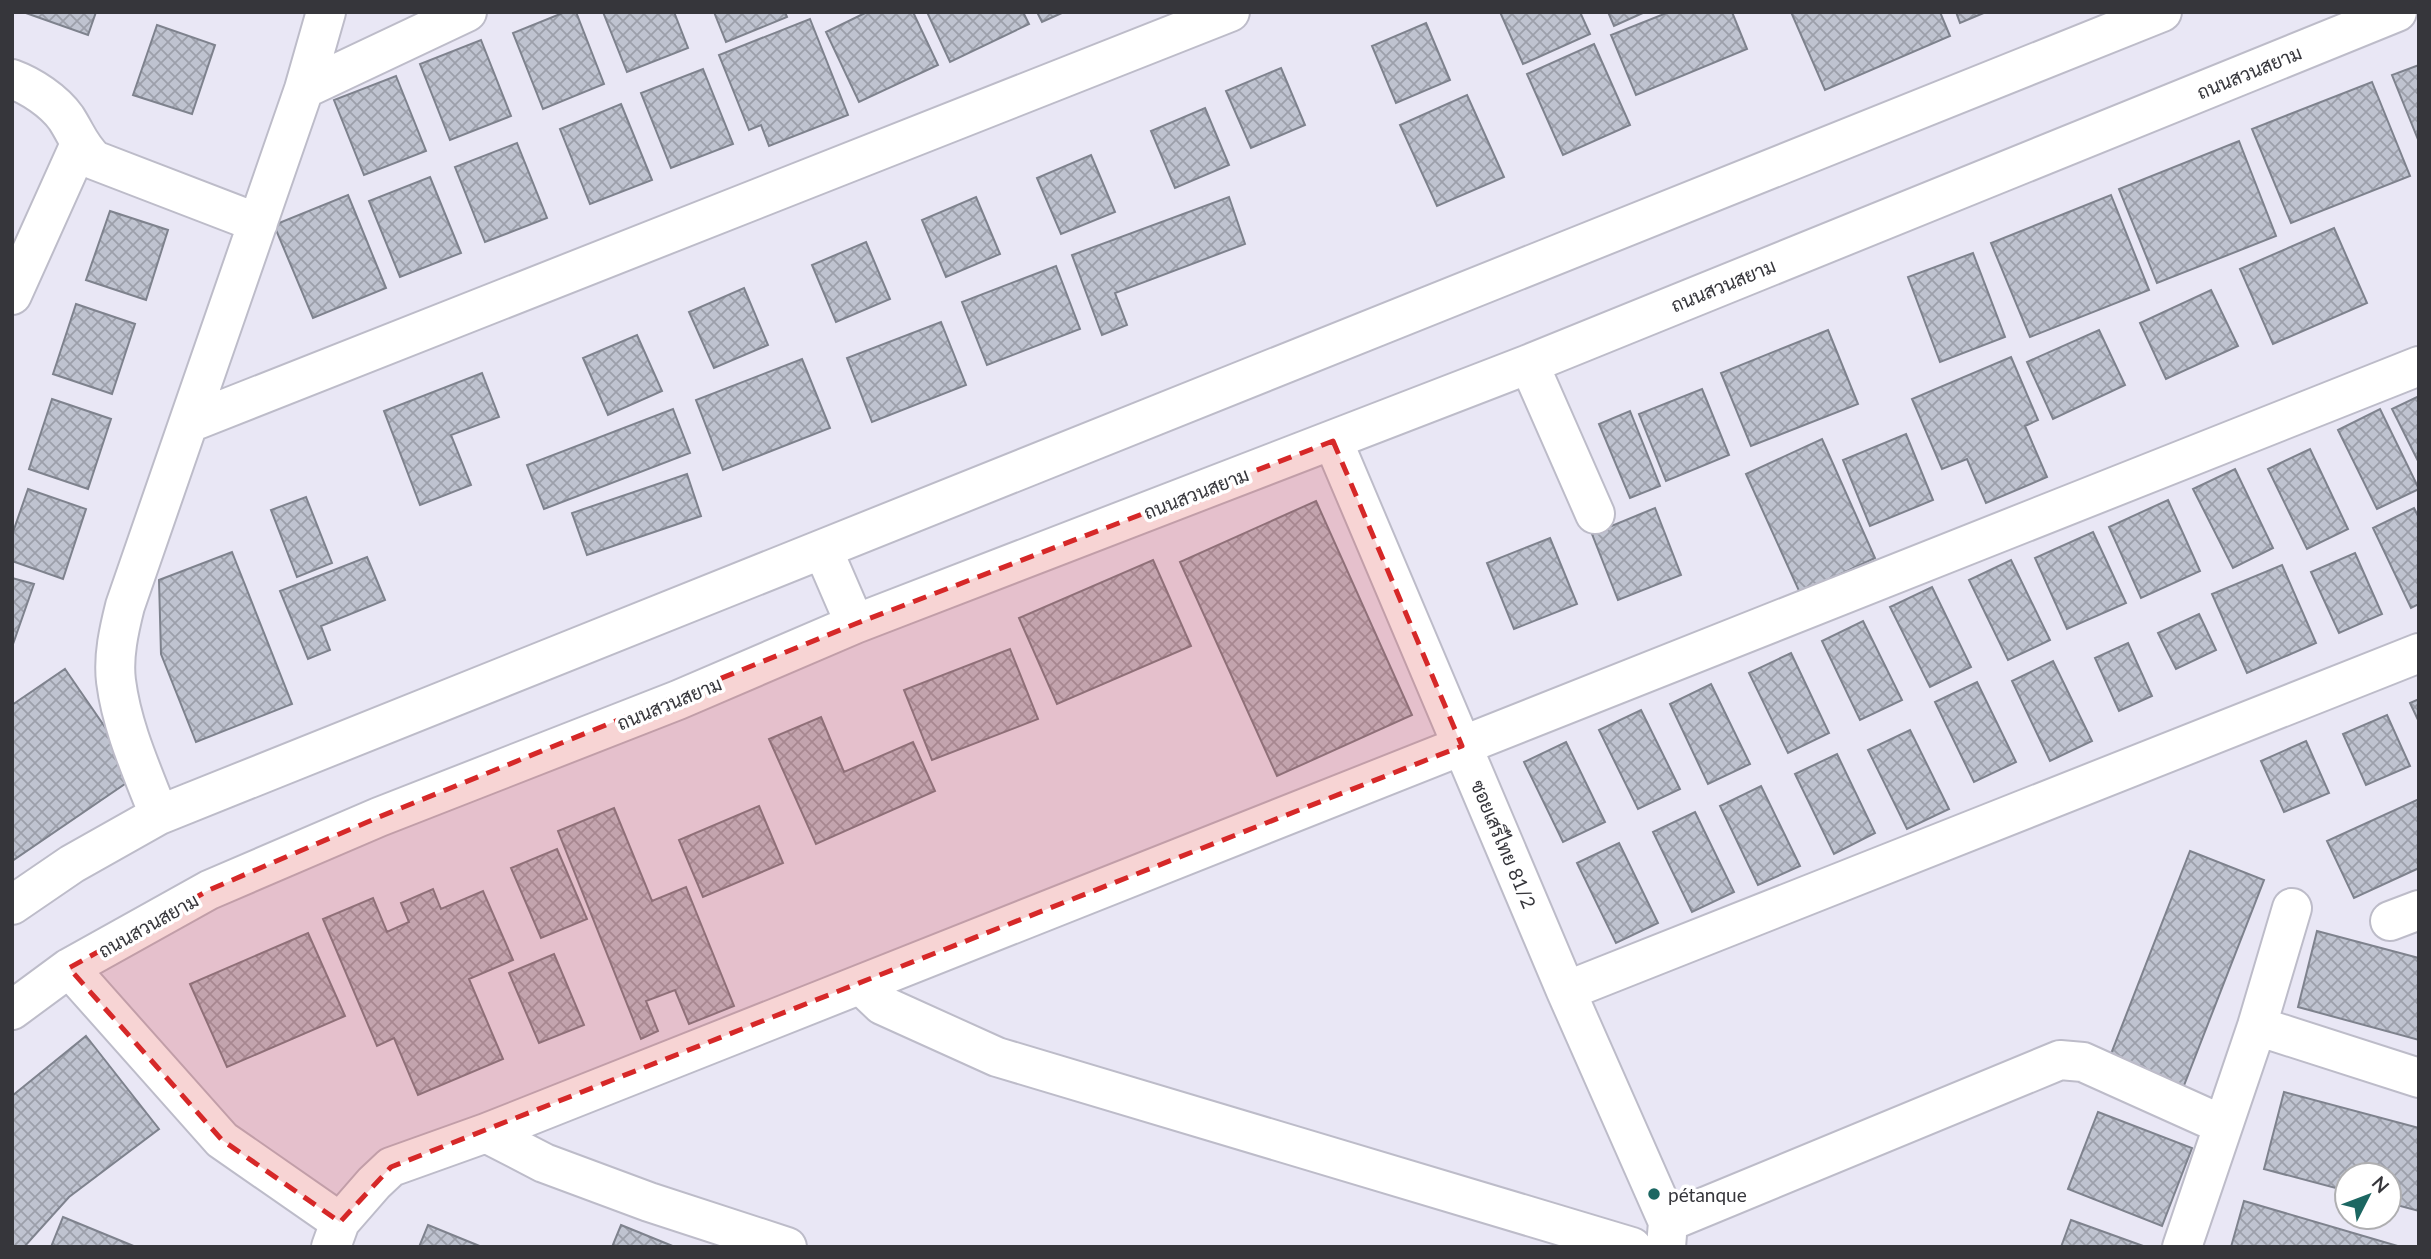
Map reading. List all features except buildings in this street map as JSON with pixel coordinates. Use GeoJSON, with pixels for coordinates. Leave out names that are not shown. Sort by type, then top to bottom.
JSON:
{"type":"FeatureCollection","features":[{"type":"Feature","properties":{"kind":"street"},"geometry":{"type":"LineString","coordinates":[[159,815],[128,739],[116,679],[117,639],[125,606],[304,89],[326,12]]}},
{"type":"Feature","properties":{"kind":"street"},"geometry":{"type":"LineString","coordinates":[[304,89],[467,12]]}},
{"type":"Feature","properties":{"kind":"street"},"geometry":{"type":"LineString","coordinates":[[189,423],[1230,12]]}},
{"type":"Feature","properties":{"kind":"street"},"geometry":{"type":"LineString","coordinates":[[12,905],[72,864],[159,815],[2162,12]]}},
{"type":"Feature","properties":{"kind":"street","name":"ถนนสวนสยาม"},"geometry":{"type":"LineString","coordinates":[[12,1010],[69,968],[209,890],[379,817],[678,700],[855,624],[1529,364],[2397,12]]}},
{"type":"Feature","properties":{"kind":"street"},"geometry":{"type":"LineString","coordinates":[[12,79],[30,86],[65,116],[79,146],[94,160],[258,223]]}},
{"type":"Feature","properties":{"kind":"street"},"geometry":{"type":"LineString","coordinates":[[12,295],[79,146]]}},
{"type":"Feature","properties":{"kind":"street"},"geometry":{"type":"LineString","coordinates":[[1529,364],[1595,513]]}},
{"type":"Feature","properties":{"kind":"street"},"geometry":{"type":"LineString","coordinates":[[69,968],[222,1140],[336,1235],[374,1183],[391,1167],[486,1133],[861,985],[2419,366]]}},
{"type":"Feature","properties":{"kind":"street","name":"ซอยเสรีไทย 81/2"},"geometry":{"type":"LineString","coordinates":[[1333,441],[1667,1234]]}},
{"type":"Feature","properties":{"kind":"street"},"geometry":{"type":"LineString","coordinates":[[823,550],[855,624]]}},
{"type":"Feature","properties":{"kind":"street"},"geometry":{"type":"LineString","coordinates":[[1566,991],[2419,653]]}},
{"type":"Feature","properties":{"kind":"street"},"geometry":{"type":"LineString","coordinates":[[2182,1247],[2257,1026],[2292,908]]}},
{"type":"Feature","properties":{"kind":"street"},"geometry":{"type":"LineString","coordinates":[[861,985],[882,1005],[997,1057],[1632,1247]]}},
{"type":"Feature","properties":{"kind":"street"},"geometry":{"type":"LineString","coordinates":[[2257,1026],[2419,1078]]}},
{"type":"Feature","properties":{"kind":"street"},"geometry":{"type":"LineString","coordinates":[[1667,1234],[2060,1060],[2083,1062],[2223,1125]]}},
{"type":"Feature","properties":{"kind":"street"},"geometry":{"type":"LineString","coordinates":[[486,1133],[544,1163],[649,1202],[787,1247]]}},
{"type":"Feature","properties":{"kind":"highlighted area"},"geometry":{"type":"Polygon","coordinates":[[[1333,441],[1462,746],[391,1167],[340,1222],[222,1140],[69,968],[209,890],[379,817],[855,624],[1333,441]]]}},
{"type":"Feature","properties":{"kind":"place","name":"pétanque"},"geometry":{"type":"Point","coordinates":[1654,1194]}}]}
